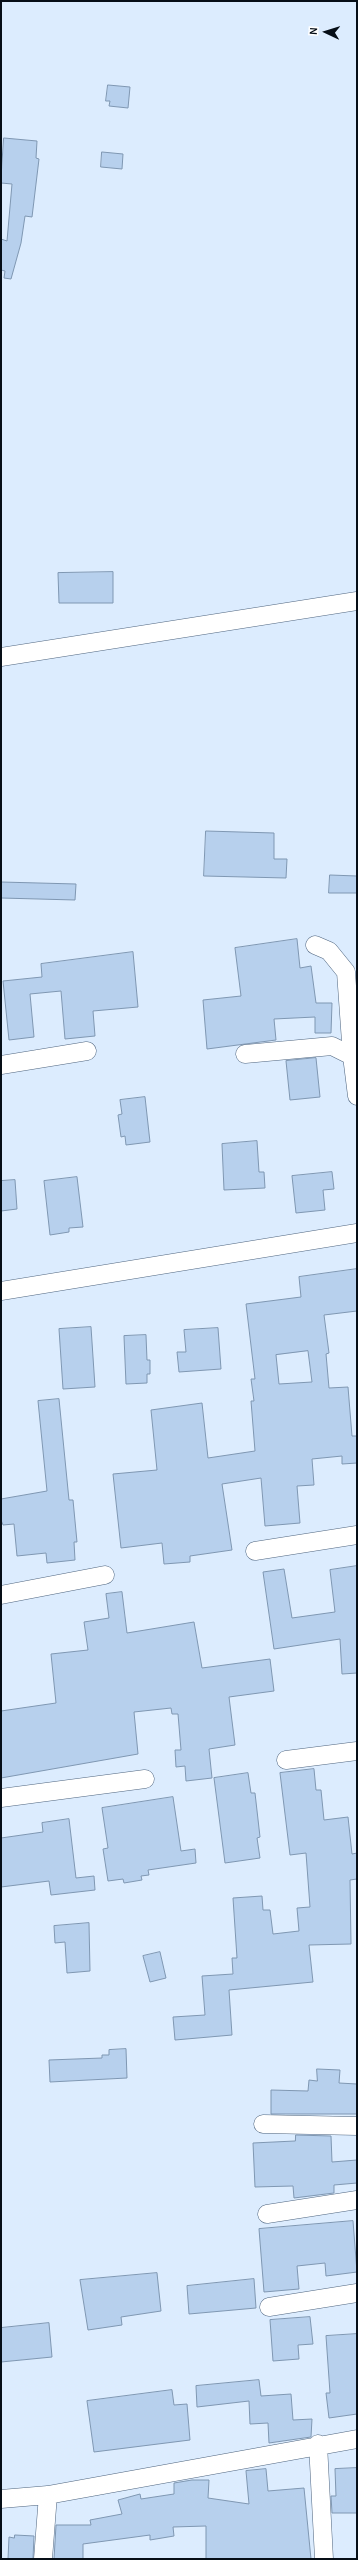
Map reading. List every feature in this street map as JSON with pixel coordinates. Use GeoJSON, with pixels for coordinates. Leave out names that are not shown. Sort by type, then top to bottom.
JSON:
{"type":"FeatureCollection","features":[{"type":"Feature","properties":{"kind":"street"},"geometry":{"type":"LineString","coordinates":[[1,657],[357,601]]}},
{"type":"Feature","properties":{"kind":"street"},"geometry":{"type":"LineString","coordinates":[[315,945],[328,951],[346,972],[352,1056],[357,1096]]}},
{"type":"Feature","properties":{"kind":"street"},"geometry":{"type":"LineString","coordinates":[[245,1054],[332,1046],[352,1056]]}},
{"type":"Feature","properties":{"kind":"street"},"geometry":{"type":"LineString","coordinates":[[1,1065],[87,1051]]}},
{"type":"Feature","properties":{"kind":"street"},"geometry":{"type":"LineString","coordinates":[[1,1291],[357,1233]]}},
{"type":"Feature","properties":{"kind":"street"},"geometry":{"type":"LineString","coordinates":[[255,1551],[357,1535]]}},
{"type":"Feature","properties":{"kind":"street"},"geometry":{"type":"LineString","coordinates":[[1,1595],[105,1575]]}},
{"type":"Feature","properties":{"kind":"street"},"geometry":{"type":"LineString","coordinates":[[286,1760],[357,1751]]}},
{"type":"Feature","properties":{"kind":"street"},"geometry":{"type":"LineString","coordinates":[[1,1798],[145,1779]]}},
{"type":"Feature","properties":{"kind":"street"},"geometry":{"type":"LineString","coordinates":[[264,2124],[357,2126]]}},
{"type":"Feature","properties":{"kind":"street"},"geometry":{"type":"LineString","coordinates":[[267,2214],[357,2200]]}},
{"type":"Feature","properties":{"kind":"street"},"geometry":{"type":"LineString","coordinates":[[269,2307],[357,2293]]}},
{"type":"Feature","properties":{"kind":"street"},"geometry":{"type":"LineString","coordinates":[[1,2499],[48,2495],[318,2444],[357,2439]]}},
{"type":"Feature","properties":{"kind":"street"},"geometry":{"type":"LineString","coordinates":[[318,2444],[324,2559]]}},
{"type":"Feature","properties":{"kind":"street"},"geometry":{"type":"LineString","coordinates":[[43,2559],[48,2495]]}},
{"type":"Feature","properties":{"kind":"building"},"geometry":{"type":"Polygon","coordinates":[[[108,85],[130,87],[128,108],[109,106],[110,101],[106,101],[108,85]]]}},
{"type":"Feature","properties":{"kind":"building"},"geometry":{"type":"Polygon","coordinates":[[[4,138],[37,141],[36,158],[39,159],[32,217],[25,216],[21,243],[11,279],[4,278],[5,271],[1,270],[1,239],[7,241],[12,184],[1,183],[4,138]]]}},
{"type":"Feature","properties":{"kind":"building"},"geometry":{"type":"Polygon","coordinates":[[[102,152],[123,154],[122,169],[101,167],[102,152]]]}},
{"type":"Feature","properties":{"kind":"building"},"geometry":{"type":"Polygon","coordinates":[[[113,572],[113,603],[59,603],[58,573],[113,572]]]}},
{"type":"Feature","properties":{"kind":"building"},"geometry":{"type":"Polygon","coordinates":[[[206,831],[274,833],[274,859],[287,859],[286,878],[204,876],[206,831]]]}},
{"type":"Feature","properties":{"kind":"building"},"geometry":{"type":"Polygon","coordinates":[[[330,875],[357,876],[357,893],[329,893],[330,875]]]}},
{"type":"Feature","properties":{"kind":"building"},"geometry":{"type":"Polygon","coordinates":[[[1,882],[76,884],[75,900],[1,898],[1,882]]]}},
{"type":"Feature","properties":{"kind":"building"},"geometry":{"type":"Polygon","coordinates":[[[297,939],[300,968],[311,966],[316,1003],[332,1003],[331,1033],[315,1033],[315,1017],[274,1019],[276,1040],[207,1049],[203,1000],[241,996],[235,948],[297,939]]]}},
{"type":"Feature","properties":{"kind":"building"},"geometry":{"type":"Polygon","coordinates":[[[133,952],[138,1007],[93,1011],[95,1036],[65,1039],[61,991],[30,994],[34,1037],[9,1040],[3,981],[42,977],[41,964],[133,952]]]}},
{"type":"Feature","properties":{"kind":"building"},"geometry":{"type":"Polygon","coordinates":[[[316,1058],[320,1097],[290,1100],[286,1061],[316,1058]]]}},
{"type":"Feature","properties":{"kind":"building"},"geometry":{"type":"Polygon","coordinates":[[[145,1097],[150,1142],[126,1145],[125,1136],[121,1137],[118,1115],[122,1114],[120,1100],[145,1097]]]}},
{"type":"Feature","properties":{"kind":"building"},"geometry":{"type":"Polygon","coordinates":[[[257,1141],[259,1172],[264,1172],[265,1188],[224,1190],[222,1144],[257,1141]]]}},
{"type":"Feature","properties":{"kind":"building"},"geometry":{"type":"Polygon","coordinates":[[[332,1172],[334,1189],[323,1190],[325,1210],[296,1213],[292,1176],[332,1172]]]}},
{"type":"Feature","properties":{"kind":"building"},"geometry":{"type":"Polygon","coordinates":[[[77,1177],[83,1227],[69,1228],[69,1232],[50,1235],[44,1181],[77,1177]]]}},
{"type":"Feature","properties":{"kind":"building"},"geometry":{"type":"Polygon","coordinates":[[[15,1180],[17,1209],[1,1211],[1,1181],[15,1180]]]}},
{"type":"Feature","properties":{"kind":"building"},"geometry":{"type":"Polygon","coordinates":[[[357,1269],[357,1311],[324,1315],[329,1353],[326,1354],[329,1388],[348,1387],[352,1436],[357,1436],[357,1463],[342,1464],[342,1456],[312,1459],[314,1485],[297,1486],[300,1523],[265,1526],[261,1478],[222,1484],[232,1550],[190,1556],[190,1562],[164,1564],[162,1543],[121,1548],[113,1474],[157,1470],[151,1410],[202,1403],[208,1458],[255,1451],[251,1401],[254,1401],[251,1379],[255,1379],[246,1304],[301,1297],[299,1277],[357,1269]],[[308,1351],[276,1355],[279,1384],[312,1382],[308,1351]]]}},
{"type":"Feature","properties":{"kind":"building"},"geometry":{"type":"Polygon","coordinates":[[[91,1327],[95,1387],[63,1389],[59,1329],[91,1327]]]}},
{"type":"Feature","properties":{"kind":"building"},"geometry":{"type":"Polygon","coordinates":[[[218,1328],[221,1369],[179,1372],[177,1352],[186,1352],[184,1330],[218,1328]]]}},
{"type":"Feature","properties":{"kind":"building"},"geometry":{"type":"Polygon","coordinates":[[[146,1335],[147,1360],[150,1360],[150,1374],[147,1374],[147,1383],[126,1384],[124,1336],[146,1335]]]}},
{"type":"Feature","properties":{"kind":"building"},"geometry":{"type":"Polygon","coordinates":[[[59,1399],[69,1500],[73,1500],[77,1542],[74,1542],[75,1560],[47,1563],[46,1553],[17,1556],[14,1524],[3,1525],[1,1520],[1,1499],[47,1491],[38,1401],[59,1399]]]}},
{"type":"Feature","properties":{"kind":"building"},"geometry":{"type":"Polygon","coordinates":[[[357,1566],[357,1673],[342,1674],[340,1639],[274,1649],[263,1572],[284,1569],[292,1618],[335,1612],[330,1570],[357,1566]]]}},
{"type":"Feature","properties":{"kind":"building"},"geometry":{"type":"Polygon","coordinates":[[[122,1592],[127,1633],[194,1622],[202,1668],[270,1659],[274,1691],[229,1697],[235,1745],[209,1749],[212,1778],[186,1781],[185,1766],[176,1767],[175,1750],[181,1750],[178,1714],[172,1714],[171,1708],[134,1712],[138,1754],[1,1778],[1,1711],[56,1703],[51,1654],[88,1650],[84,1622],[109,1618],[106,1594],[122,1592]]]}},
{"type":"Feature","properties":{"kind":"building"},"geometry":{"type":"Polygon","coordinates":[[[314,1769],[316,1790],[321,1790],[324,1820],[348,1817],[352,1854],[357,1853],[357,1879],[350,1880],[351,1944],[309,1945],[313,1982],[229,1990],[232,2035],[175,2040],[173,2017],[205,2015],[202,1976],[233,1974],[232,1958],[237,1958],[233,1898],[262,1896],[263,1910],[270,1910],[273,1934],[299,1931],[297,1908],[310,1907],[306,1853],[290,1855],[280,1773],[314,1769]]]}},
{"type":"Feature","properties":{"kind":"building"},"geometry":{"type":"Polygon","coordinates":[[[248,1773],[251,1793],[255,1793],[260,1837],[257,1838],[260,1858],[225,1863],[214,1778],[248,1773]]]}},
{"type":"Feature","properties":{"kind":"building"},"geometry":{"type":"Polygon","coordinates":[[[173,1797],[181,1851],[195,1849],[196,1863],[148,1870],[149,1875],[141,1876],[142,1880],[124,1883],[123,1879],[108,1881],[103,1849],[108,1848],[102,1808],[173,1797]]]}},
{"type":"Feature","properties":{"kind":"building"},"geometry":{"type":"Polygon","coordinates":[[[69,1819],[76,1878],[94,1876],[95,1890],[51,1895],[49,1881],[1,1887],[1,1838],[43,1832],[42,1823],[69,1819]]]}},
{"type":"Feature","properties":{"kind":"building"},"geometry":{"type":"Polygon","coordinates":[[[89,1923],[90,1971],[67,1973],[65,1942],[55,1943],[54,1926],[89,1923]]]}},
{"type":"Feature","properties":{"kind":"building"},"geometry":{"type":"Polygon","coordinates":[[[160,1952],[166,1978],[150,1982],[143,1956],[160,1952]]]}},
{"type":"Feature","properties":{"kind":"building"},"geometry":{"type":"Polygon","coordinates":[[[126,2049],[127,2078],[50,2082],[49,2060],[102,2058],[102,2055],[109,2055],[109,2050],[126,2049]]]}},
{"type":"Feature","properties":{"kind":"building"},"geometry":{"type":"Polygon","coordinates":[[[317,2069],[340,2070],[339,2083],[357,2084],[357,2114],[271,2114],[271,2090],[308,2091],[309,2080],[317,2081],[317,2069]]]}},
{"type":"Feature","properties":{"kind":"building"},"geometry":{"type":"Polygon","coordinates":[[[296,2135],[331,2136],[332,2162],[357,2160],[357,2183],[334,2185],[334,2193],[294,2198],[293,2186],[255,2187],[253,2143],[295,2141],[296,2135]]]}},
{"type":"Feature","properties":{"kind":"building"},"geometry":{"type":"Polygon","coordinates":[[[353,2221],[357,2272],[326,2276],[325,2263],[297,2266],[299,2289],[264,2292],[259,2229],[353,2221]]]}},
{"type":"Feature","properties":{"kind":"building"},"geometry":{"type":"Polygon","coordinates":[[[157,2273],[161,2311],[121,2317],[122,2325],[88,2330],[80,2280],[157,2273]]]}},
{"type":"Feature","properties":{"kind":"building"},"geometry":{"type":"Polygon","coordinates":[[[254,2279],[256,2308],[189,2314],[187,2286],[254,2279]]]}},
{"type":"Feature","properties":{"kind":"building"},"geometry":{"type":"Polygon","coordinates":[[[310,2317],[313,2344],[298,2345],[299,2359],[273,2361],[270,2320],[310,2317]]]}},
{"type":"Feature","properties":{"kind":"building"},"geometry":{"type":"Polygon","coordinates":[[[49,2323],[52,2357],[1,2362],[1,2328],[49,2323]]]}},
{"type":"Feature","properties":{"kind":"building"},"geometry":{"type":"Polygon","coordinates":[[[357,2334],[357,2414],[329,2418],[326,2393],[330,2393],[326,2336],[357,2334]]]}},
{"type":"Feature","properties":{"kind":"building"},"geometry":{"type":"Polygon","coordinates":[[[259,2380],[261,2396],[291,2394],[293,2420],[312,2419],[311,2437],[269,2443],[268,2423],[250,2424],[249,2401],[197,2407],[196,2386],[259,2380]]]}},
{"type":"Feature","properties":{"kind":"building"},"geometry":{"type":"Polygon","coordinates":[[[172,2390],[174,2405],[187,2404],[190,2440],[94,2452],[87,2401],[172,2390]]]}},
{"type":"Feature","properties":{"kind":"building"},"geometry":{"type":"Polygon","coordinates":[[[357,2468],[357,2513],[332,2513],[331,2496],[336,2496],[335,2469],[357,2468]]]}},
{"type":"Feature","properties":{"kind":"building"},"geometry":{"type":"Polygon","coordinates":[[[266,2469],[268,2491],[304,2488],[311,2559],[206,2559],[206,2526],[173,2527],[174,2536],[150,2540],[150,2535],[83,2544],[83,2559],[54,2559],[56,2525],[91,2525],[90,2520],[122,2514],[118,2500],[140,2494],[141,2499],[174,2494],[174,2483],[192,2480],[209,2480],[208,2498],[249,2504],[246,2471],[266,2469]]]}},
{"type":"Feature","properties":{"kind":"building"},"geometry":{"type":"Polygon","coordinates":[[[15,2535],[34,2536],[33,2559],[8,2559],[9,2537],[14,2538],[15,2535]]]}}]}
